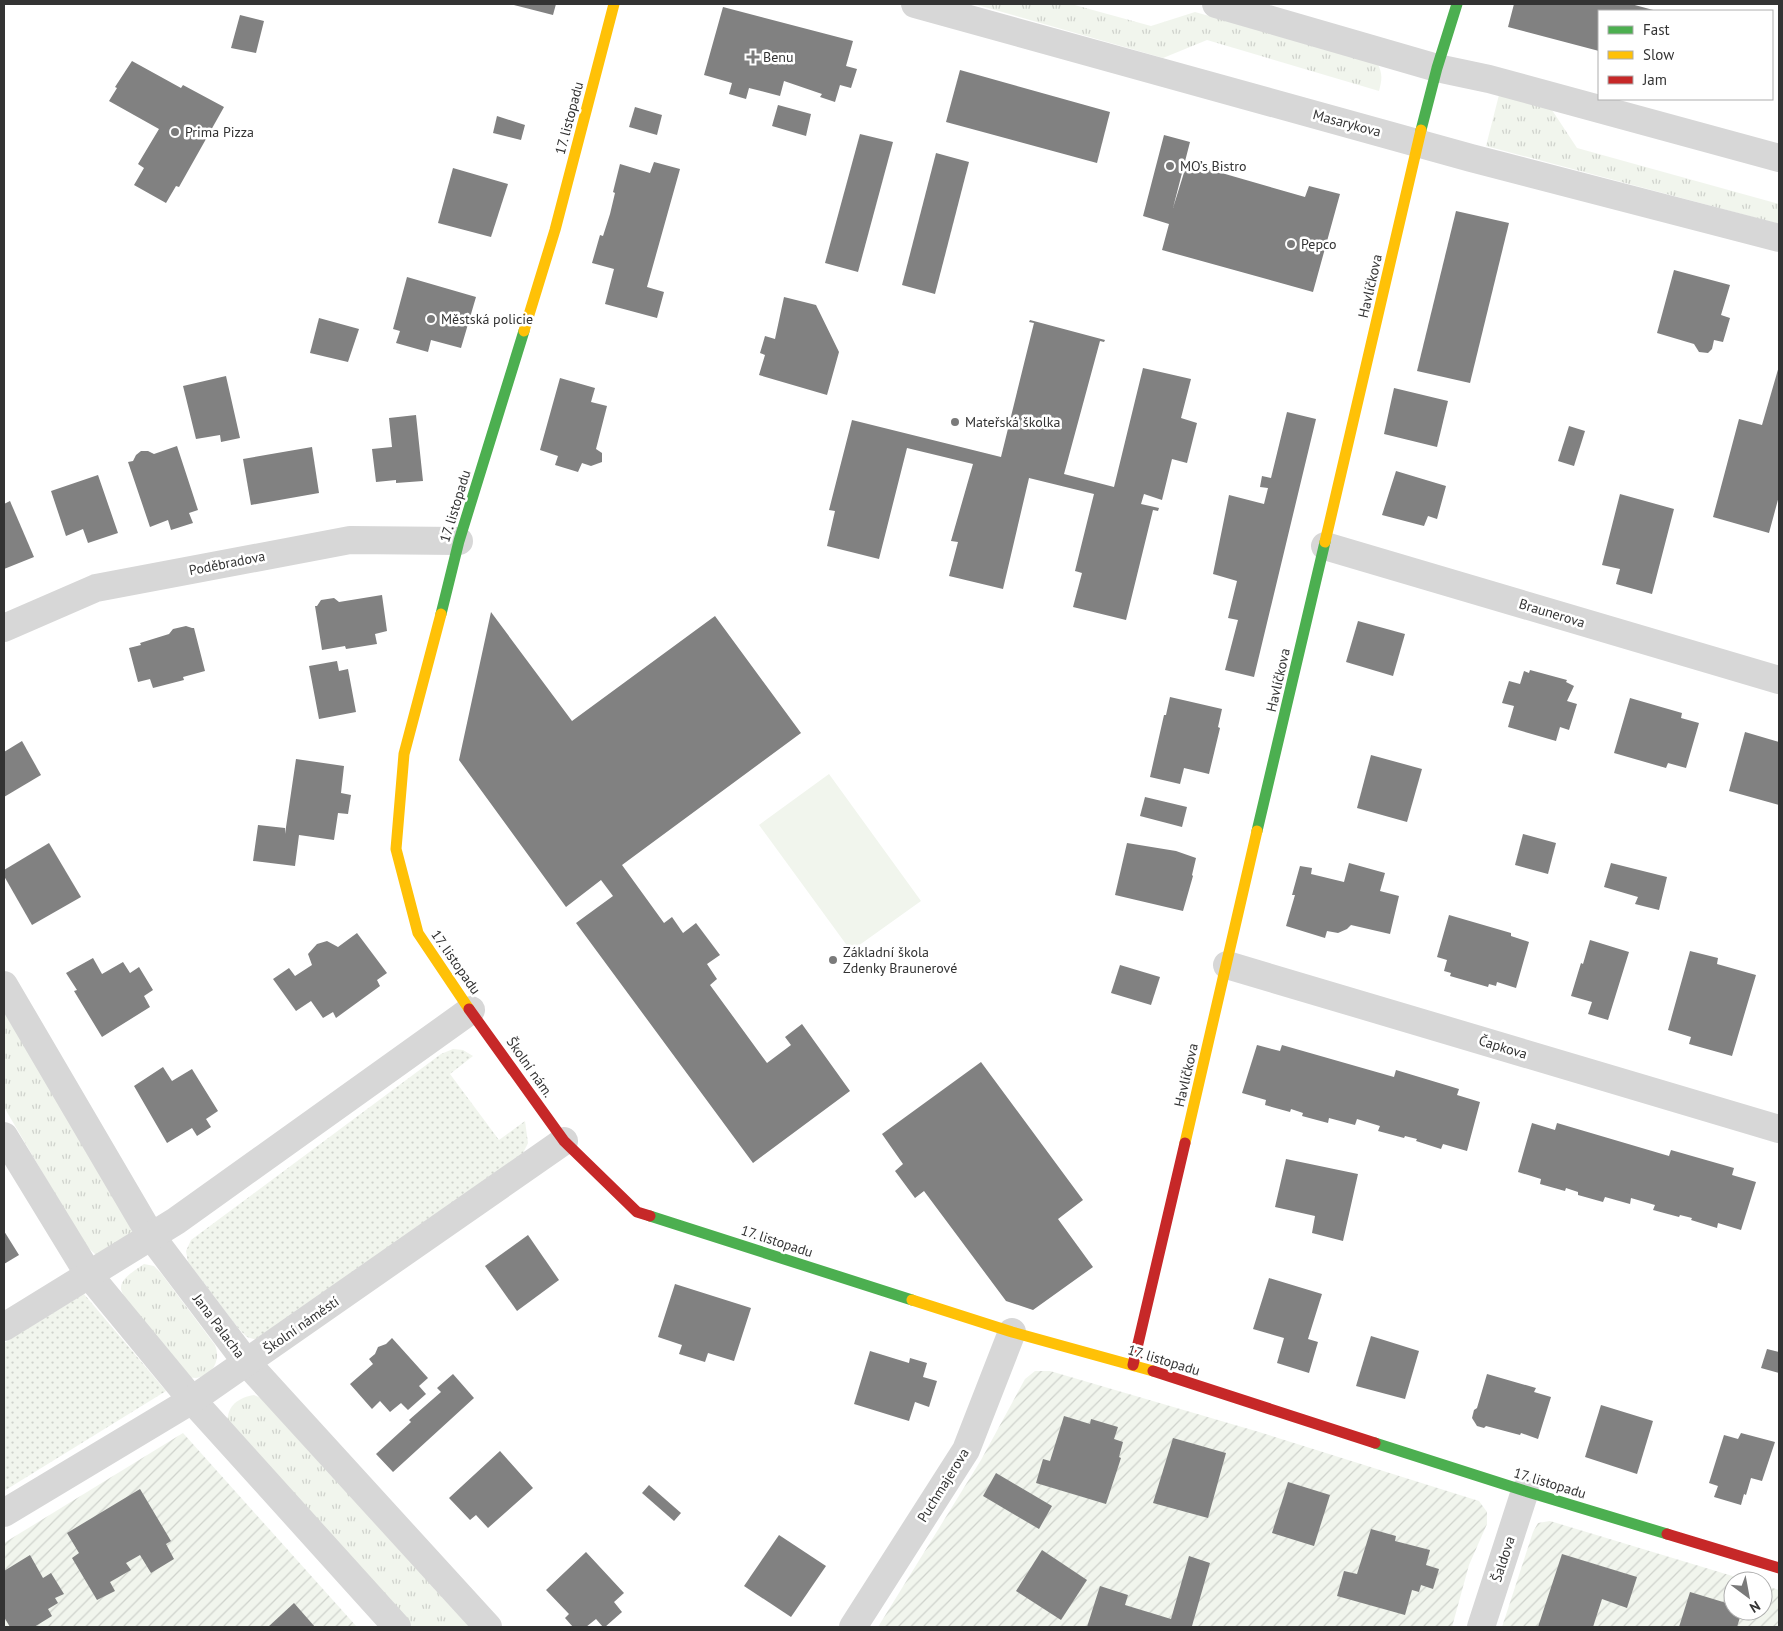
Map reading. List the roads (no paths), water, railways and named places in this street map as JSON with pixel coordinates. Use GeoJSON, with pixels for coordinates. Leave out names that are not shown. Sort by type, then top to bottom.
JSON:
{"type":"FeatureCollection","features":[{"type":"Feature","properties":{"kind":"street","name":"17. listopadu"},"geometry":{"type":"LineString","coordinates":[[471,1010],[447,978],[418,933],[396,849],[404,754],[459,541],[554,230],[614,4]]}},
{"type":"Feature","properties":{"kind":"street","name":"Masarykova"},"geometry":{"type":"LineString","coordinates":[[915,4],[1418,142],[1779,238]]}},
{"type":"Feature","properties":{"kind":"street"},"geometry":{"type":"LineString","coordinates":[[1216,4],[1437,68],[1490,79],[1779,158]]}},
{"type":"Feature","properties":{"kind":"street","name":"Havlíčkova"},"geometry":{"type":"LineString","coordinates":[[1133,1365],[1418,142],[1437,68],[1457,4]]}},
{"type":"Feature","properties":{"kind":"street","name":"Poděbradova"},"geometry":{"type":"LineString","coordinates":[[4,628],[96,588],[350,540],[459,541]]}},
{"type":"Feature","properties":{"kind":"street","name":"Braunerova"},"geometry":{"type":"LineString","coordinates":[[1325,546],[1779,680]]}},
{"type":"Feature","properties":{"kind":"street","name":"Čapkova"},"geometry":{"type":"LineString","coordinates":[[1227,965],[1779,1129]]}},
{"type":"Feature","properties":{"kind":"street","name":"Jana Palacha"},"geometry":{"type":"LineString","coordinates":[[4,984],[151,1236],[247,1363],[488,1627]]}},
{"type":"Feature","properties":{"kind":"street"},"geometry":{"type":"LineString","coordinates":[[4,1327],[176,1221],[471,1010]]}},
{"type":"Feature","properties":{"kind":"street","name":"Školní nám."},"geometry":{"type":"LineString","coordinates":[[471,1010],[564,1141]]}},
{"type":"Feature","properties":{"kind":"street"},"geometry":{"type":"LineString","coordinates":[[4,1136],[89,1275],[192,1400],[397,1627]]}},
{"type":"Feature","properties":{"kind":"street","name":"17. listopadu"},"geometry":{"type":"LineString","coordinates":[[564,1141],[636,1212],[1012,1332],[1133,1365],[1525,1491],[1779,1568]]}},
{"type":"Feature","properties":{"kind":"street","name":"Školní náměstí"},"geometry":{"type":"LineString","coordinates":[[4,1513],[192,1400],[564,1141]]}},
{"type":"Feature","properties":{"kind":"street","name":"Puchmajerova"},"geometry":{"type":"LineString","coordinates":[[853,1627],[966,1450],[1012,1332]]}},
{"type":"Feature","properties":{"kind":"street","name":"Šaldova"},"geometry":{"type":"LineString","coordinates":[[1482,1627],[1525,1491]]}},
{"type":"Feature","properties":{"kind":"place","name":"Benu"},"geometry":{"type":"Point","coordinates":[753,57]}},
{"type":"Feature","properties":{"kind":"place","name":"Prima Pizza"},"geometry":{"type":"Point","coordinates":[175,132]}},
{"type":"Feature","properties":{"kind":"place","name":"MO’s Bistro"},"geometry":{"type":"Point","coordinates":[1170,166]}},
{"type":"Feature","properties":{"kind":"place","name":"Pepco"},"geometry":{"type":"Point","coordinates":[1291,244]}},
{"type":"Feature","properties":{"kind":"place","name":"Městská policie"},"geometry":{"type":"Point","coordinates":[431,319]}},
{"type":"Feature","properties":{"kind":"place","name":"Mateřská školka"},"geometry":{"type":"Point","coordinates":[955,422]}},
{"type":"Feature","properties":{"kind":"place","name":"Základní škola Zdenky Braunerové"},"geometry":{"type":"Point","coordinates":[833,960]}}]}
